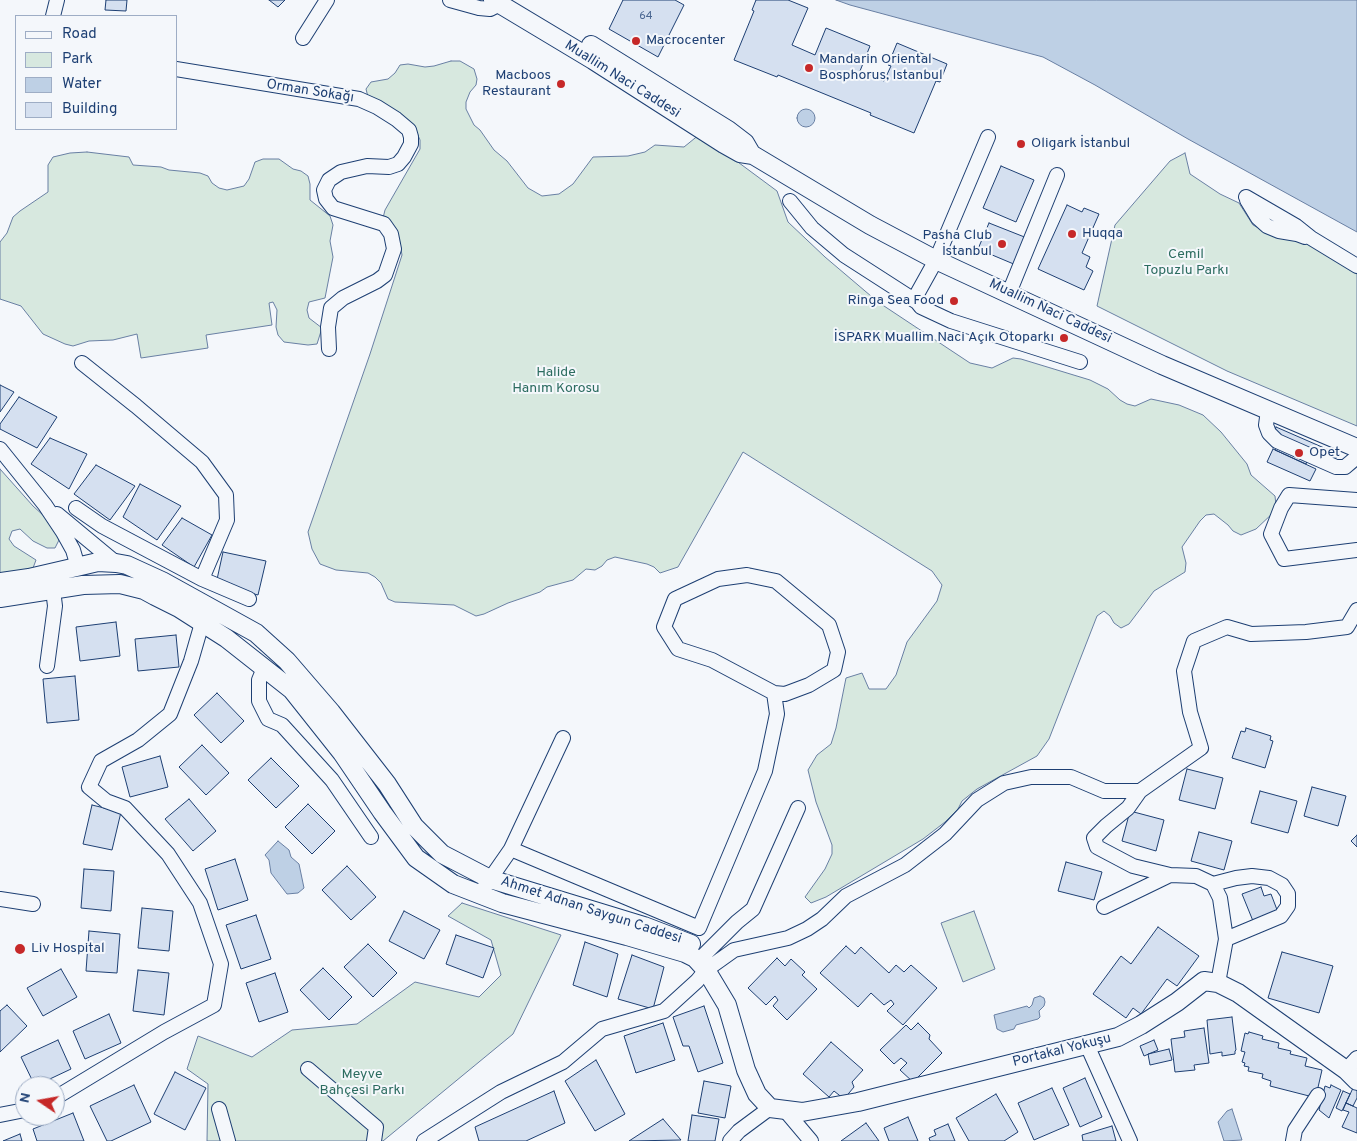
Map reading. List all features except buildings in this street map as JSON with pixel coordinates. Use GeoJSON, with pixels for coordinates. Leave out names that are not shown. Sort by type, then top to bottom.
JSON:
{"type":"FeatureCollection","features":[{"type":"Feature","properties":{"kind":"main road","name":"Muallim Naci Caddesi"},"geometry":{"type":"LineString","coordinates":[[503,1],[667,91],[728,130],[744,143],[753,155],[870,226],[936,260],[1162,365],[1357,448]]}},
{"type":"Feature","properties":{"kind":"main road","name":"Ahmet Adnan Saygun Caddesi"},"geometry":{"type":"LineString","coordinates":[[0,582],[29,578],[98,562],[116,562],[128,565],[162,581],[256,633],[287,660],[331,712],[387,784],[414,826],[442,854],[490,879],[644,926],[692,944],[731,993],[743,1026],[746,1070],[757,1094],[777,1108]]}},
{"type":"Feature","properties":{"kind":"main road"},"geometry":{"type":"LineString","coordinates":[[112,584],[116,581],[119,570],[116,562]]}},
{"type":"Feature","properties":{"kind":"main road"},"geometry":{"type":"LineString","coordinates":[[78,567],[79,580],[82,585]]}},
{"type":"Feature","properties":{"kind":"main road","name":"Ahmet Adnan Saygun Caddesi"},"geometry":{"type":"LineString","coordinates":[[0,598],[82,585],[112,584],[144,590],[179,608],[226,638],[292,690],[342,753],[416,858],[453,884],[502,903],[685,953],[708,963]]}},
{"type":"Feature","properties":{"kind":"main road","name":"Portakal Yokuşu"},"geometry":{"type":"LineString","coordinates":[[777,1108],[802,1112],[858,1102],[1118,1037],[1177,1002],[1204,981],[1218,983]]}},
{"type":"Feature","properties":{"kind":"main road"},"geometry":{"type":"LineString","coordinates":[[1218,983],[1238,993],[1353,1070]]}},
{"type":"Feature","properties":{"kind":"street"},"geometry":{"type":"LineString","coordinates":[[53,15],[56,0]]}},
{"type":"Feature","properties":{"kind":"street"},"geometry":{"type":"LineString","coordinates":[[303,38],[327,0]]}},
{"type":"Feature","properties":{"kind":"street"},"geometry":{"type":"LineString","coordinates":[[450,0],[490,9],[503,1]]}},
{"type":"Feature","properties":{"kind":"street","name":"Orman Sokağı"},"geometry":{"type":"LineString","coordinates":[[178,69],[358,100],[377,107],[409,130],[411,144],[398,164],[389,167],[367,166],[341,172],[329,180],[324,190],[326,199],[333,208],[384,224],[391,234],[394,249],[385,275],[343,298],[331,308],[328,327],[329,349]]}},
{"type":"Feature","properties":{"kind":"street"},"geometry":{"type":"LineString","coordinates":[[917,302],[916,296],[936,260],[988,137]]}},
{"type":"Feature","properties":{"kind":"street"},"geometry":{"type":"LineString","coordinates":[[1009,293],[1057,175]]}},
{"type":"Feature","properties":{"kind":"street"},"geometry":{"type":"LineString","coordinates":[[790,201],[812,228],[844,255],[917,302],[921,307],[951,321],[1080,362]]}},
{"type":"Feature","properties":{"kind":"street"},"geometry":{"type":"LineString","coordinates":[[1311,238],[1357,266]]}},
{"type":"Feature","properties":{"kind":"street"},"geometry":{"type":"LineString","coordinates":[[82,363],[202,462],[226,495],[227,520],[202,579]]}},
{"type":"Feature","properties":{"kind":"street"},"geometry":{"type":"LineString","coordinates":[[1268,410],[1266,425],[1269,433],[1277,441],[1336,467],[1344,467],[1357,457]]}},
{"type":"Feature","properties":{"kind":"street"},"geometry":{"type":"LineString","coordinates":[[0,449],[45,504],[70,543],[78,567]]}},
{"type":"Feature","properties":{"kind":"street"},"geometry":{"type":"LineString","coordinates":[[1357,500],[1289,495],[1281,508],[1271,534],[1284,559],[1357,550]]}},
{"type":"Feature","properties":{"kind":"street"},"geometry":{"type":"LineString","coordinates":[[45,504],[116,562]]}},
{"type":"Feature","properties":{"kind":"street"},"geometry":{"type":"LineString","coordinates":[[76,508],[102,526],[202,579],[249,599]]}},
{"type":"Feature","properties":{"kind":"street"},"geometry":{"type":"LineString","coordinates":[[91,543],[102,526]]}},
{"type":"Feature","properties":{"kind":"street"},"geometry":{"type":"LineString","coordinates":[[747,575],[776,581],[829,625],[838,652],[834,670],[808,685],[786,694],[774,693],[712,660],[678,649],[664,627],[675,598],[718,578],[747,575]]}},
{"type":"Feature","properties":{"kind":"street"},"geometry":{"type":"LineString","coordinates":[[46,666],[55,606],[53,590]]}},
{"type":"Feature","properties":{"kind":"street"},"geometry":{"type":"LineString","coordinates":[[1218,983],[1226,939],[1220,898],[1213,884],[1196,876],[1170,875],[1133,866],[1096,847],[1094,838],[1128,808],[1140,791],[1201,748],[1190,712],[1184,671],[1194,641],[1227,627],[1250,634],[1306,632],[1347,627],[1357,610]]}},
{"type":"Feature","properties":{"kind":"street"},"geometry":{"type":"LineString","coordinates":[[65,1092],[164,1032],[214,1005],[220,964],[200,903],[168,854],[125,808],[106,801],[89,787],[101,761],[138,740],[170,714],[191,661],[202,623]]}},
{"type":"Feature","properties":{"kind":"street"},"geometry":{"type":"LineString","coordinates":[[264,668],[260,680],[258,701],[268,719],[282,725],[332,780],[371,837]]}},
{"type":"Feature","properties":{"kind":"street"},"geometry":{"type":"LineString","coordinates":[[511,848],[698,928],[765,771],[777,714],[774,693]]}},
{"type":"Feature","properties":{"kind":"street"},"geometry":{"type":"LineString","coordinates":[[479,895],[511,848],[563,738]]}},
{"type":"Feature","properties":{"kind":"street"},"geometry":{"type":"LineString","coordinates":[[708,963],[734,950],[788,938],[807,929],[822,919],[846,896],[905,865],[945,834],[977,800],[1004,783],[1031,777],[1071,777],[1104,790],[1140,791]]}},
{"type":"Feature","properties":{"kind":"street"},"geometry":{"type":"LineString","coordinates":[[424,1141],[501,1092],[563,1062],[602,1029],[664,1011],[697,981],[737,922],[753,909],[798,808]]}},
{"type":"Feature","properties":{"kind":"street"},"geometry":{"type":"LineString","coordinates":[[1104,907],[1170,875]]}},
{"type":"Feature","properties":{"kind":"street"},"geometry":{"type":"LineString","coordinates":[[1213,884],[1252,876],[1269,878],[1282,885],[1288,894],[1288,906],[1281,916],[1226,939]]}},
{"type":"Feature","properties":{"kind":"street"},"geometry":{"type":"LineString","coordinates":[[0,899],[33,904]]}},
{"type":"Feature","properties":{"kind":"street"},"geometry":{"type":"LineString","coordinates":[[1087,1044],[1130,1141]]}},
{"type":"Feature","properties":{"kind":"street"},"geometry":{"type":"LineString","coordinates":[[308,1070],[376,1127],[374,1141]]}},
{"type":"Feature","properties":{"kind":"street"},"geometry":{"type":"LineString","coordinates":[[1293,1141],[1295,1130],[1318,1095]]}},
{"type":"Feature","properties":{"kind":"street"},"geometry":{"type":"LineString","coordinates":[[730,1141],[739,1131],[777,1108],[811,1141]]}},
{"type":"Feature","properties":{"kind":"street"},"geometry":{"type":"LineString","coordinates":[[219,1109],[228,1141]]}},
{"type":"Feature","properties":{"kind":"street"},"geometry":{"type":"LineString","coordinates":[[0,1115],[15,1112]]}},
{"type":"Feature","properties":{"kind":"green space","name":"Halide Hanım Korosu"},"geometry":{"type":"Polygon","coordinates":[[[451,61],[460,61],[474,69],[477,79],[476,85],[470,92],[466,102],[466,109],[474,125],[480,130],[494,150],[507,161],[528,188],[542,196],[559,194],[573,184],[593,157],[628,156],[645,152],[655,145],[684,147],[700,134],[777,191],[788,222],[825,257],[878,302],[970,363],[992,368],[1013,358],[1021,359],[1090,380],[1108,389],[1127,404],[1135,406],[1151,399],[1179,405],[1203,415],[1221,432],[1247,464],[1251,475],[1275,496],[1276,505],[1274,512],[1256,529],[1241,535],[1233,531],[1214,514],[1206,515],[1182,547],[1186,563],[1185,572],[1154,591],[1129,624],[1121,628],[1104,611],[1097,616],[1049,739],[1037,756],[977,789],[962,801],[958,809],[945,822],[923,839],[826,897],[811,903],[805,897],[825,869],[832,854],[832,845],[816,802],[808,770],[817,755],[831,744],[846,678],[862,673],[869,689],[886,689],[896,675],[907,642],[937,601],[942,585],[932,571],[743,452],[678,567],[660,573],[654,567],[647,564],[615,557],[607,560],[595,570],[586,569],[573,580],[547,587],[540,592],[476,616],[454,605],[395,602],[388,599],[381,583],[375,577],[368,573],[336,570],[320,564],[312,549],[308,532],[370,354],[402,255],[399,238],[383,218],[385,210],[420,149],[420,140],[417,133],[402,119],[368,97],[366,89],[371,82],[388,79],[400,65],[408,64],[425,67],[451,61]]]}},
{"type":"Feature","properties":{"kind":"green space"},"geometry":{"type":"Polygon","coordinates":[[[87,152],[129,157],[133,165],[200,173],[208,176],[212,183],[219,188],[227,190],[244,186],[249,179],[255,162],[263,159],[279,159],[293,169],[301,171],[308,176],[310,200],[330,216],[333,225],[330,241],[333,257],[325,298],[309,302],[307,310],[309,318],[322,328],[317,344],[308,345],[284,342],[278,335],[276,327],[277,310],[273,302],[269,303],[272,325],[206,335],[208,348],[141,358],[137,334],[113,340],[89,341],[73,346],[65,344],[43,334],[21,306],[0,299],[0,242],[7,233],[13,217],[48,192],[48,165],[53,157],[87,152]]]}},
{"type":"Feature","properties":{"kind":"green space","name":"Cemil Topuzlu Parkı"},"geometry":{"type":"Polygon","coordinates":[[[1185,153],[1190,174],[1220,194],[1239,203],[1253,225],[1270,234],[1301,239],[1357,274],[1357,426],[1227,371],[1097,306],[1115,225],[1170,161],[1185,153]]]}},
{"type":"Feature","properties":{"kind":"green space"},"geometry":{"type":"Polygon","coordinates":[[[0,469],[61,536],[55,548],[47,548],[33,541],[20,529],[12,531],[9,539],[14,546],[36,560],[33,568],[26,572],[0,576],[0,469]]]}},
{"type":"Feature","properties":{"kind":"green space","name":"Meyve Bahçesi Parkı"},"geometry":{"type":"Polygon","coordinates":[[[462,903],[561,935],[513,1034],[383,1141],[207,1141],[208,1084],[187,1069],[198,1036],[252,1057],[292,1030],[357,1024],[415,982],[479,997],[501,975],[491,940],[448,916],[462,903]]]}},
{"type":"Feature","properties":{"kind":"green space"},"geometry":{"type":"Polygon","coordinates":[[[974,911],[995,969],[963,982],[941,923],[974,911]]]}},
{"type":"Feature","properties":{"kind":"water"},"geometry":{"type":"Polygon","coordinates":[[[836,0],[1357,0],[1357,232],[1043,57],[836,0]]]}},
{"type":"Feature","properties":{"kind":"water"},"geometry":{"type":"Polygon","coordinates":[[[806,109],[812,112],[815,118],[812,124],[806,127],[800,124],[797,118],[800,112],[806,109]]]}},
{"type":"Feature","properties":{"kind":"water"},"geometry":{"type":"Polygon","coordinates":[[[278,841],[289,850],[291,857],[299,864],[304,888],[298,893],[287,894],[271,873],[269,860],[265,855],[278,841]]]}},
{"type":"Feature","properties":{"kind":"water"},"geometry":{"type":"Polygon","coordinates":[[[1040,996],[1044,998],[1045,1002],[1039,1011],[1040,1017],[1038,1019],[1016,1025],[1014,1029],[1003,1032],[997,1029],[994,1015],[1027,1006],[1029,1008],[1034,998],[1040,996]]]}},
{"type":"Feature","properties":{"kind":"water"},"geometry":{"type":"Polygon","coordinates":[[[1232,1109],[1242,1140],[1224,1141],[1218,1122],[1227,1111],[1232,1109]]]}},
{"type":"Feature","properties":{"kind":"place","name":"Macrocenter"},"geometry":{"type":"Point","coordinates":[636,41]}},
{"type":"Feature","properties":{"kind":"place","name":"Mandarin Oriental Bosphorus, Istanbul"},"geometry":{"type":"Point","coordinates":[809,68]}},
{"type":"Feature","properties":{"kind":"place","name":"Macboos Restaurant"},"geometry":{"type":"Point","coordinates":[561,84]}},
{"type":"Feature","properties":{"kind":"place","name":"Oligark İstanbul"},"geometry":{"type":"Point","coordinates":[1021,144]}},
{"type":"Feature","properties":{"kind":"place","name":"Huqqa"},"geometry":{"type":"Point","coordinates":[1072,234]}},
{"type":"Feature","properties":{"kind":"place","name":"Pasha Club İstanbul"},"geometry":{"type":"Point","coordinates":[1002,244]}},
{"type":"Feature","properties":{"kind":"place","name":"Ringa Sea Food"},"geometry":{"type":"Point","coordinates":[954,301]}},
{"type":"Feature","properties":{"kind":"place","name":"İSPARK Muallim Naci Açık Otoparkı"},"geometry":{"type":"Point","coordinates":[1064,338]}},
{"type":"Feature","properties":{"kind":"place","name":"Opet"},"geometry":{"type":"Point","coordinates":[1299,453]}},
{"type":"Feature","properties":{"kind":"place","name":"Liv Hospital"},"geometry":{"type":"Point","coordinates":[20,949]}}]}
